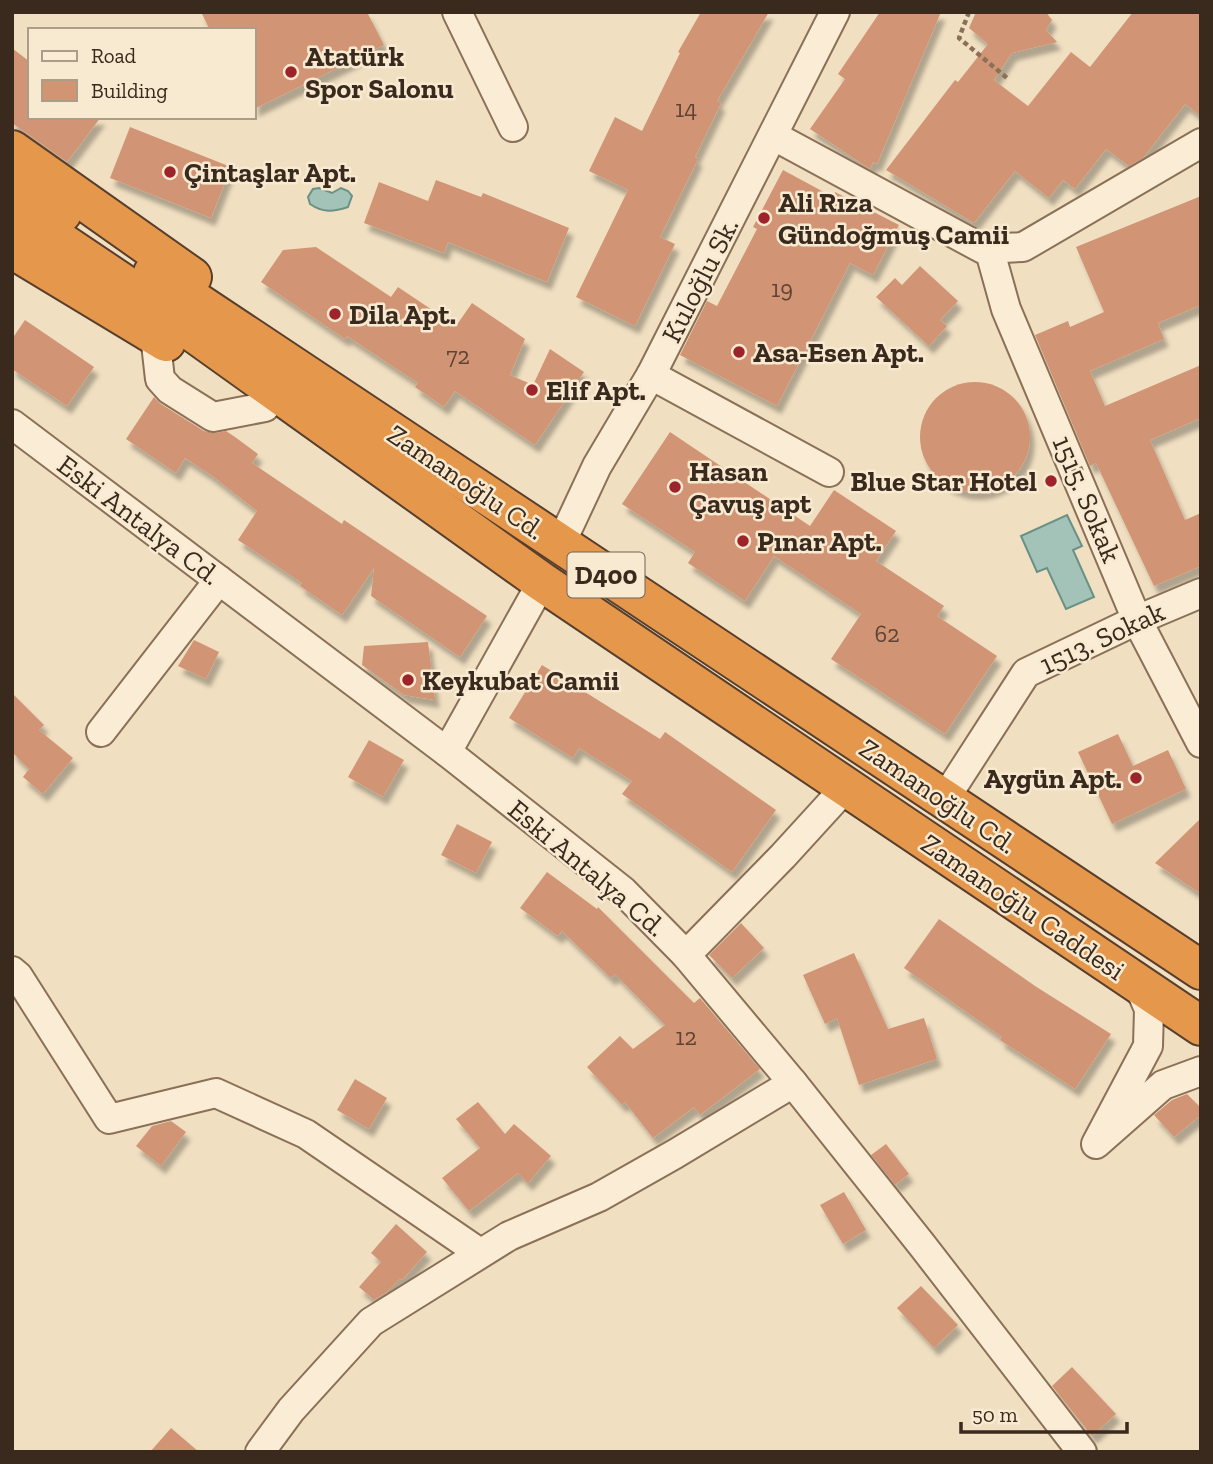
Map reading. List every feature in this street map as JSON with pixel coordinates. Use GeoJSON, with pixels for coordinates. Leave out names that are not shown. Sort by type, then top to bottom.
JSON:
{"type":"FeatureCollection","features":[{"type":"Feature","properties":{"kind":"highway"},"geometry":{"type":"LineString","coordinates":[[12,150],[198,282],[322,386]]}},
{"type":"Feature","properties":{"kind":"highway","name":"Zamanoğlu Cd."},"geometry":{"type":"LineString","coordinates":[[12,179],[1201,970]]}},
{"type":"Feature","properties":{"kind":"highway","name":"Zamanoğlu Cd."},"geometry":{"type":"LineString","coordinates":[[12,209],[155,305],[542,582],[846,787]]}},
{"type":"Feature","properties":{"kind":"highway"},"geometry":{"type":"LineString","coordinates":[[12,249],[155,335],[265,407],[341,440]]}},
{"type":"Feature","properties":{"kind":"highway","name":"Zamanoğlu Caddesi"},"geometry":{"type":"LineString","coordinates":[[846,787],[1201,1026]]}},
{"type":"Feature","properties":{"kind":"street"},"geometry":{"type":"LineString","coordinates":[[457,12],[513,127]]}},
{"type":"Feature","properties":{"kind":"street","name":"Kuloğlu Sk."},"geometry":{"type":"LineString","coordinates":[[560,545],[597,466],[651,374],[835,12]]}},
{"type":"Feature","properties":{"kind":"street"},"geometry":{"type":"LineString","coordinates":[[774,136],[983,249],[1023,247],[1201,143]]}},
{"type":"Feature","properties":{"kind":"street","name":"1515. Sokak"},"geometry":{"type":"LineString","coordinates":[[989,248],[1006,309],[1138,620],[1201,743]]}},
{"type":"Feature","properties":{"kind":"street"},"geometry":{"type":"LineString","coordinates":[[651,374],[829,472]]}},
{"type":"Feature","properties":{"kind":"street","name":"Eski Antalya Cd."},"geometry":{"type":"LineString","coordinates":[[12,425],[447,752],[623,891],[686,955],[793,1083],[1082,1452]]}},
{"type":"Feature","properties":{"kind":"street"},"geometry":{"type":"LineString","coordinates":[[101,732],[219,580]]}},
{"type":"Feature","properties":{"kind":"street"},"geometry":{"type":"LineString","coordinates":[[447,752],[542,582]]}},
{"type":"Feature","properties":{"kind":"street","name":"1513. Sokak"},"geometry":{"type":"LineString","coordinates":[[944,800],[1026,673],[1201,593]]}},
{"type":"Feature","properties":{"kind":"street"},"geometry":{"type":"LineString","coordinates":[[686,955],[846,787]]}},
{"type":"Feature","properties":{"kind":"street"},"geometry":{"type":"LineString","coordinates":[[12,971],[18,975],[109,1119],[216,1093],[306,1134],[481,1253]]}},
{"type":"Feature","properties":{"kind":"street"},"geometry":{"type":"LineString","coordinates":[[1138,984],[1149,1009],[1148,1046],[1096,1144],[1163,1085],[1201,1071]]}},
{"type":"Feature","properties":{"kind":"street"},"geometry":{"type":"LineString","coordinates":[[260,1452],[291,1410],[372,1322],[509,1236],[599,1197],[793,1083]]}},
{"type":"Feature","properties":{"kind":"path"},"geometry":{"type":"LineString","coordinates":[[969,12],[959,38],[1007,78]]}},
{"type":"Feature","properties":{"kind":"path"},"geometry":{"type":"LineString","coordinates":[[1064,475],[1083,468]]}},
{"type":"Feature","properties":{"kind":"water"},"geometry":{"type":"Polygon","coordinates":[[[319,188],[332,193],[341,188],[348,191],[352,196],[348,207],[328,211],[310,204],[308,197],[313,189],[319,188]]]}},
{"type":"Feature","properties":{"kind":"water"},"geometry":{"type":"Polygon","coordinates":[[[1067,515],[1082,546],[1073,550],[1094,597],[1066,609],[1047,568],[1037,572],[1021,536],[1067,515]]]}},
{"type":"Feature","properties":{"kind":"building","name":"Atatürk Spor Salonu"},"geometry":{"type":"Polygon","coordinates":[[[201,12],[367,12],[384,45],[256,108],[256,28],[209,28],[201,12]]]}},
{"type":"Feature","properties":{"kind":"building"},"geometry":{"type":"Polygon","coordinates":[[[701,12],[769,12],[717,101],[721,103],[695,157],[698,159],[660,237],[675,244],[635,326],[576,297],[628,190],[589,171],[615,117],[642,131],[680,53],[678,52],[701,12]]]}},
{"type":"Feature","properties":{"kind":"building"},"geometry":{"type":"Polygon","coordinates":[[[880,12],[941,12],[877,164],[873,162],[870,169],[810,129],[845,79],[838,74],[880,12]]]}},
{"type":"Feature","properties":{"kind":"building"},"geometry":{"type":"Polygon","coordinates":[[[976,12],[1046,12],[1052,20],[1046,30],[1057,42],[1012,53],[994,80],[1028,106],[1071,52],[1090,67],[1133,12],[1201,12],[1201,116],[1185,104],[1143,158],[1129,166],[1106,149],[1075,189],[1063,180],[1049,198],[1015,171],[974,223],[886,170],[955,80],[958,82],[988,44],[969,28],[976,12]]]}},
{"type":"Feature","properties":{"kind":"building"},"geometry":{"type":"Polygon","coordinates":[[[12,48],[28,60],[28,119],[99,119],[67,162],[12,123],[12,48]]]}},
{"type":"Feature","properties":{"kind":"building","name":"Çintaşlar Apt."},"geometry":{"type":"Polygon","coordinates":[[[130,127],[231,167],[211,218],[110,178],[130,127]]]}},
{"type":"Feature","properties":{"kind":"building"},"geometry":{"type":"Polygon","coordinates":[[[783,170],[833,197],[835,192],[899,225],[873,275],[850,263],[777,406],[680,355],[707,301],[717,306],[757,229],[753,227],[783,170]]]}},
{"type":"Feature","properties":{"kind":"building"},"geometry":{"type":"Polygon","coordinates":[[[436,180],[481,197],[483,193],[569,228],[547,282],[448,242],[444,253],[364,223],[379,182],[428,201],[436,180]]]}},
{"type":"Feature","properties":{"kind":"building"},"geometry":{"type":"Polygon","coordinates":[[[1201,196],[1201,305],[1158,323],[1164,339],[1090,371],[1105,406],[1201,365],[1201,418],[1150,440],[1185,520],[1201,513],[1201,566],[1154,586],[1096,463],[1090,466],[1035,335],[1068,321],[1070,327],[1104,312],[1076,247],[1201,196]]]}},
{"type":"Feature","properties":{"kind":"building"},"geometry":{"type":"Polygon","coordinates":[[[316,247],[391,297],[398,287],[456,326],[472,303],[525,339],[510,375],[533,385],[550,349],[584,372],[535,445],[455,391],[444,407],[415,387],[418,383],[347,336],[345,339],[261,282],[283,250],[316,247]]]}},
{"type":"Feature","properties":{"kind":"building"},"geometry":{"type":"Polygon","coordinates":[[[920,266],[958,301],[940,320],[947,326],[929,346],[876,297],[895,278],[902,285],[920,266]]]}},
{"type":"Feature","properties":{"kind":"building"},"geometry":{"type":"Polygon","coordinates":[[[25,320],[94,367],[67,406],[12,369],[12,339],[25,320]]]}},
{"type":"Feature","properties":{"kind":"building"},"geometry":{"type":"Polygon","coordinates":[[[975,382],[996,386],[1014,398],[1026,416],[1030,437],[1026,458],[1014,476],[996,488],[975,492],[954,488],[936,476],[924,458],[920,437],[924,416],[936,398],[954,386],[975,382]]]}},
{"type":"Feature","properties":{"kind":"building"},"geometry":{"type":"Polygon","coordinates":[[[154,397],[204,431],[226,431],[258,454],[252,463],[342,524],[344,520],[487,616],[460,657],[371,596],[374,568],[342,615],[300,586],[302,583],[238,540],[257,511],[185,458],[176,473],[126,439],[154,397]]]}},
{"type":"Feature","properties":{"kind":"building"},"geometry":{"type":"Polygon","coordinates":[[[670,432],[810,526],[834,490],[896,531],[876,561],[944,606],[937,616],[997,656],[945,734],[831,659],[861,614],[774,556],[745,601],[688,563],[695,552],[622,504],[670,432]]]}},
{"type":"Feature","properties":{"kind":"building"},"geometry":{"type":"Polygon","coordinates":[[[194,640],[219,652],[206,679],[178,666],[194,640]]]}},
{"type":"Feature","properties":{"kind":"building","name":"Keykubat Camii"},"geometry":{"type":"Polygon","coordinates":[[[428,642],[435,700],[404,695],[362,665],[364,646],[428,642]]]}},
{"type":"Feature","properties":{"kind":"building"},"geometry":{"type":"Polygon","coordinates":[[[542,665],[660,739],[665,732],[776,810],[732,872],[622,794],[632,781],[579,748],[573,758],[509,718],[542,665]]]}},
{"type":"Feature","properties":{"kind":"building"},"geometry":{"type":"Polygon","coordinates":[[[12,693],[44,725],[39,730],[73,758],[43,794],[23,777],[29,769],[12,752],[12,693]]]}},
{"type":"Feature","properties":{"kind":"building","name":"Aygün Apt."},"geometry":{"type":"Polygon","coordinates":[[[1118,734],[1133,766],[1168,750],[1186,789],[1112,824],[1078,752],[1118,734]]]}},
{"type":"Feature","properties":{"kind":"building"},"geometry":{"type":"Polygon","coordinates":[[[369,740],[404,760],[383,797],[348,777],[369,740]]]}},
{"type":"Feature","properties":{"kind":"building"},"geometry":{"type":"Polygon","coordinates":[[[1201,818],[1201,894],[1155,863],[1201,818]]]}},
{"type":"Feature","properties":{"kind":"building"},"geometry":{"type":"Polygon","coordinates":[[[457,824],[492,842],[476,873],[441,855],[457,824]]]}},
{"type":"Feature","properties":{"kind":"building"},"geometry":{"type":"Polygon","coordinates":[[[547,872],[597,909],[598,907],[694,1003],[700,998],[760,1069],[700,1115],[694,1107],[653,1138],[625,1102],[622,1105],[587,1067],[620,1036],[633,1049],[665,1025],[615,974],[611,978],[562,931],[558,936],[520,908],[547,872]]]}},
{"type":"Feature","properties":{"kind":"building"},"geometry":{"type":"Polygon","coordinates":[[[939,919],[1035,986],[1111,1034],[1075,1089],[1000,1040],[1002,1037],[904,968],[939,919]]]}},
{"type":"Feature","properties":{"kind":"building"},"geometry":{"type":"Polygon","coordinates":[[[741,923],[764,948],[732,978],[709,955],[741,923]]]}},
{"type":"Feature","properties":{"kind":"building"},"geometry":{"type":"Polygon","coordinates":[[[854,953],[888,1029],[924,1018],[937,1059],[859,1085],[837,1018],[825,1024],[803,975],[854,953]]]}},
{"type":"Feature","properties":{"kind":"building"},"geometry":{"type":"Polygon","coordinates":[[[355,1079],[387,1098],[369,1129],[337,1110],[355,1079]]]}},
{"type":"Feature","properties":{"kind":"building"},"geometry":{"type":"Polygon","coordinates":[[[1187,1094],[1201,1108],[1201,1115],[1174,1137],[1154,1115],[1172,1100],[1187,1094]]]}},
{"type":"Feature","properties":{"kind":"building"},"geometry":{"type":"Polygon","coordinates":[[[478,1102],[505,1134],[514,1124],[551,1156],[528,1183],[518,1173],[469,1211],[442,1178],[480,1148],[456,1119],[478,1102]]]}},
{"type":"Feature","properties":{"kind":"building"},"geometry":{"type":"Polygon","coordinates":[[[171,1121],[186,1132],[161,1166],[136,1146],[152,1126],[171,1121]]]}},
{"type":"Feature","properties":{"kind":"building"},"geometry":{"type":"Polygon","coordinates":[[[886,1144],[909,1174],[895,1185],[871,1155],[886,1144]]]}},
{"type":"Feature","properties":{"kind":"building"},"geometry":{"type":"Polygon","coordinates":[[[844,1192],[866,1230],[843,1244],[820,1205],[844,1192]]]}},
{"type":"Feature","properties":{"kind":"building"},"geometry":{"type":"Polygon","coordinates":[[[396,1224],[427,1252],[402,1280],[374,1300],[359,1287],[381,1262],[371,1253],[396,1224]]]}},
{"type":"Feature","properties":{"kind":"building"},"geometry":{"type":"Polygon","coordinates":[[[921,1286],[958,1325],[934,1348],[897,1308],[921,1286]]]}},
{"type":"Feature","properties":{"kind":"building"},"geometry":{"type":"Polygon","coordinates":[[[1072,1367],[1116,1414],[1092,1436],[1052,1386],[1072,1367]]]}},
{"type":"Feature","properties":{"kind":"building"},"geometry":{"type":"Polygon","coordinates":[[[171,1428],[199,1452],[150,1452],[171,1428]]]}},
{"type":"Feature","properties":{"kind":"place","name":"Atatürk Spor Salonu"},"geometry":{"type":"Point","coordinates":[291,72]}},
{"type":"Feature","properties":{"kind":"place","name":"Çintaşlar Apt."},"geometry":{"type":"Point","coordinates":[170,172]}},
{"type":"Feature","properties":{"kind":"place","name":"Ali Rıza Gündoğmuş Camii"},"geometry":{"type":"Point","coordinates":[764,218]}},
{"type":"Feature","properties":{"kind":"place","name":"Dila Apt."},"geometry":{"type":"Point","coordinates":[335,314]}},
{"type":"Feature","properties":{"kind":"place","name":"Asa-Esen Apt."},"geometry":{"type":"Point","coordinates":[739,352]}},
{"type":"Feature","properties":{"kind":"place","name":"Elif Apt."},"geometry":{"type":"Point","coordinates":[532,390]}},
{"type":"Feature","properties":{"kind":"place","name":"Blue Star Hotel"},"geometry":{"type":"Point","coordinates":[1051,481]}},
{"type":"Feature","properties":{"kind":"place","name":"Hasan Çavuş apt"},"geometry":{"type":"Point","coordinates":[675,487]}},
{"type":"Feature","properties":{"kind":"place","name":"Pınar Apt."},"geometry":{"type":"Point","coordinates":[743,541]}},
{"type":"Feature","properties":{"kind":"place","name":"Keykubat Camii"},"geometry":{"type":"Point","coordinates":[408,680]}},
{"type":"Feature","properties":{"kind":"place","name":"Aygün Apt."},"geometry":{"type":"Point","coordinates":[1136,778]}}]}
